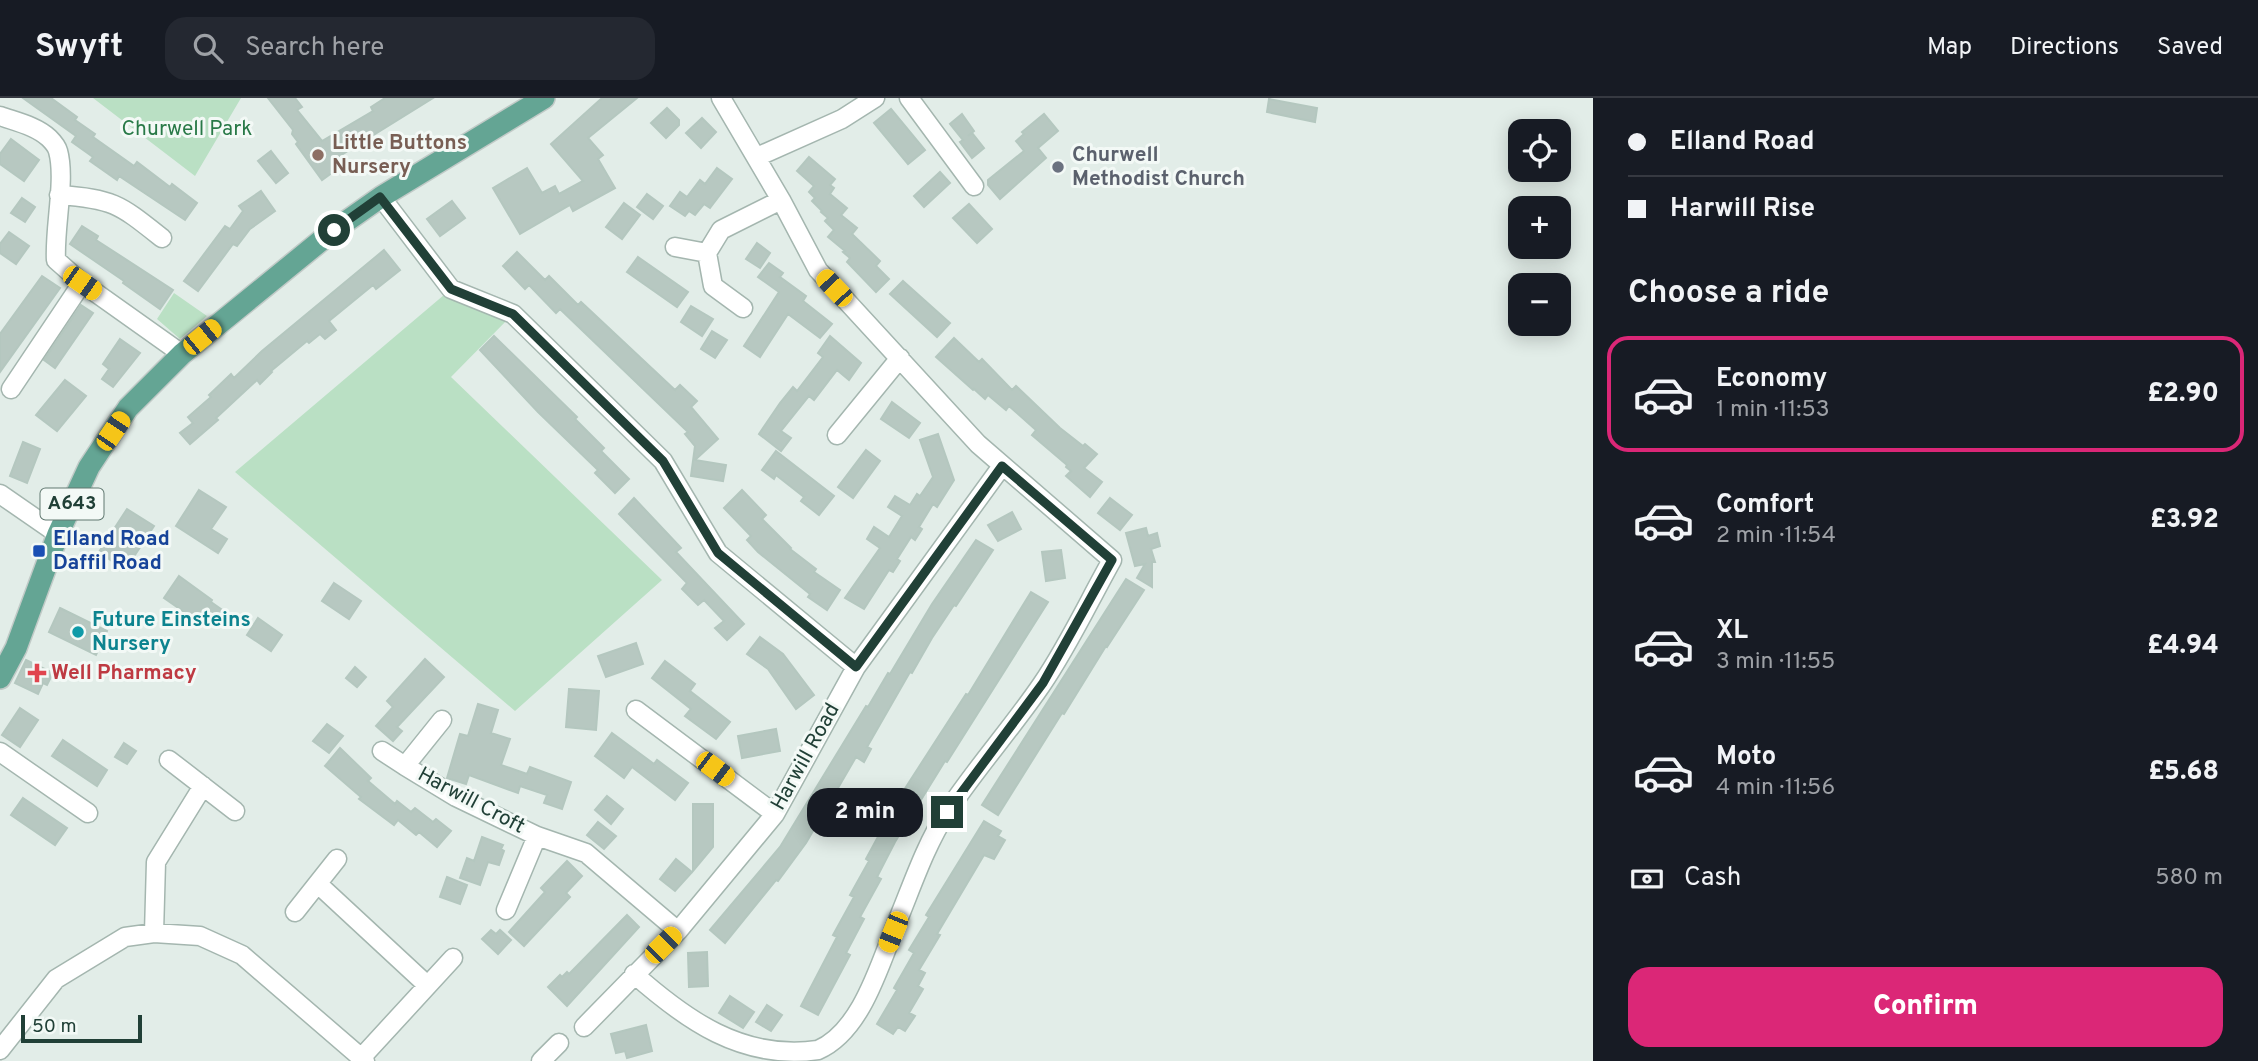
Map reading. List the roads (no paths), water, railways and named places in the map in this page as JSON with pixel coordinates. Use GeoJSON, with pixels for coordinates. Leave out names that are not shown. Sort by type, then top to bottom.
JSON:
{"type":"FeatureCollection","features":[{"type":"Feature","properties":{"kind":"main road","name":"A643"},"geometry":{"type":"LineString","coordinates":[[0,678],[16,648],[58,534],[89,467],[128,408],[182,354],[334,230],[380,197],[544,98]]}},
{"type":"Feature","properties":{"kind":"street"},"geometry":{"type":"LineString","coordinates":[[634,974],[698,1030],[724,1047],[760,1057],[821,1055],[863,1006],[918,872],[947,812],[1043,683],[1112,560],[978,444],[818,271],[757,157],[721,98]]}},
{"type":"Feature","properties":{"kind":"street"},"geometry":{"type":"LineString","coordinates":[[757,157],[842,119],[876,98]]}},
{"type":"Feature","properties":{"kind":"street"},"geometry":{"type":"LineString","coordinates":[[909,98],[974,186]]}},
{"type":"Feature","properties":{"kind":"street"},"geometry":{"type":"LineString","coordinates":[[0,116],[40,131],[51,139],[58,149],[56,260],[82,283],[182,354]]}},
{"type":"Feature","properties":{"kind":"street"},"geometry":{"type":"LineString","coordinates":[[59,195],[109,201],[124,207],[162,238]]}},
{"type":"Feature","properties":{"kind":"street"},"geometry":{"type":"LineString","coordinates":[[380,197],[451,289],[513,314],[663,461],[718,553],[856,667]]}},
{"type":"Feature","properties":{"kind":"street"},"geometry":{"type":"LineString","coordinates":[[743,308],[713,286],[707,253],[722,230],[781,200]]}},
{"type":"Feature","properties":{"kind":"street"},"geometry":{"type":"LineString","coordinates":[[676,247],[707,253]]}},
{"type":"Feature","properties":{"kind":"street"},"geometry":{"type":"LineString","coordinates":[[11,389],[82,283]]}},
{"type":"Feature","properties":{"kind":"street"},"geometry":{"type":"LineString","coordinates":[[837,435],[900,358]]}},
{"type":"Feature","properties":{"kind":"street","name":"Harwill Road"},"geometry":{"type":"LineString","coordinates":[[584,1027],[678,931],[775,814],[856,667],[1002,466]]}},
{"type":"Feature","properties":{"kind":"street"},"geometry":{"type":"LineString","coordinates":[[0,494],[58,534]]}},
{"type":"Feature","properties":{"kind":"street"},"geometry":{"type":"LineString","coordinates":[[636,710],[775,814]]}},
{"type":"Feature","properties":{"kind":"street","name":"Harwill Croft"},"geometry":{"type":"LineString","coordinates":[[405,766],[442,720]]}},
{"type":"Feature","properties":{"kind":"street","name":"Harwill Croft"},"geometry":{"type":"LineString","coordinates":[[382,751],[456,797],[537,836],[586,853],[678,931]]}},
{"type":"Feature","properties":{"kind":"street"},"geometry":{"type":"LineString","coordinates":[[0,752],[88,813]]}},
{"type":"Feature","properties":{"kind":"street"},"geometry":{"type":"LineString","coordinates":[[169,760],[235,811]]}},
{"type":"Feature","properties":{"kind":"street"},"geometry":{"type":"LineString","coordinates":[[154,933],[156,862],[203,786]]}},
{"type":"Feature","properties":{"kind":"street","name":"Harwill Croft"},"geometry":{"type":"LineString","coordinates":[[506,909],[537,836]]}},
{"type":"Feature","properties":{"kind":"street"},"geometry":{"type":"LineString","coordinates":[[295,912],[337,859]]}},
{"type":"Feature","properties":{"kind":"street"},"geometry":{"type":"LineString","coordinates":[[318,884],[427,985]]}},
{"type":"Feature","properties":{"kind":"street"},"geometry":{"type":"LineString","coordinates":[[0,1050],[56,979],[125,937],[154,933],[200,936],[242,956],[363,1059],[453,958]]}},
{"type":"Feature","properties":{"kind":"street"},"geometry":{"type":"LineString","coordinates":[[541,1061],[559,1043]]}},
{"type":"Feature","properties":{"kind":"place","name":"Little Buttons Nursery"},"geometry":{"type":"Point","coordinates":[318,155]}},
{"type":"Feature","properties":{"kind":"place","name":"Churwell Methodist Church"},"geometry":{"type":"Point","coordinates":[1058,167]}},
{"type":"Feature","properties":{"kind":"place","name":"Elland Road Daffil Road"},"geometry":{"type":"Point","coordinates":[39,551]}},
{"type":"Feature","properties":{"kind":"place","name":"Future Einsteins Nursery"},"geometry":{"type":"Point","coordinates":[78,632]}},
{"type":"Feature","properties":{"kind":"place","name":"Well Pharmacy"},"geometry":{"type":"Point","coordinates":[37,673]}},
{"type":"Feature","properties":{"kind":"park label","name":"Churwell Park"},"geometry":{"type":"Point","coordinates":[187,129]}}]}
